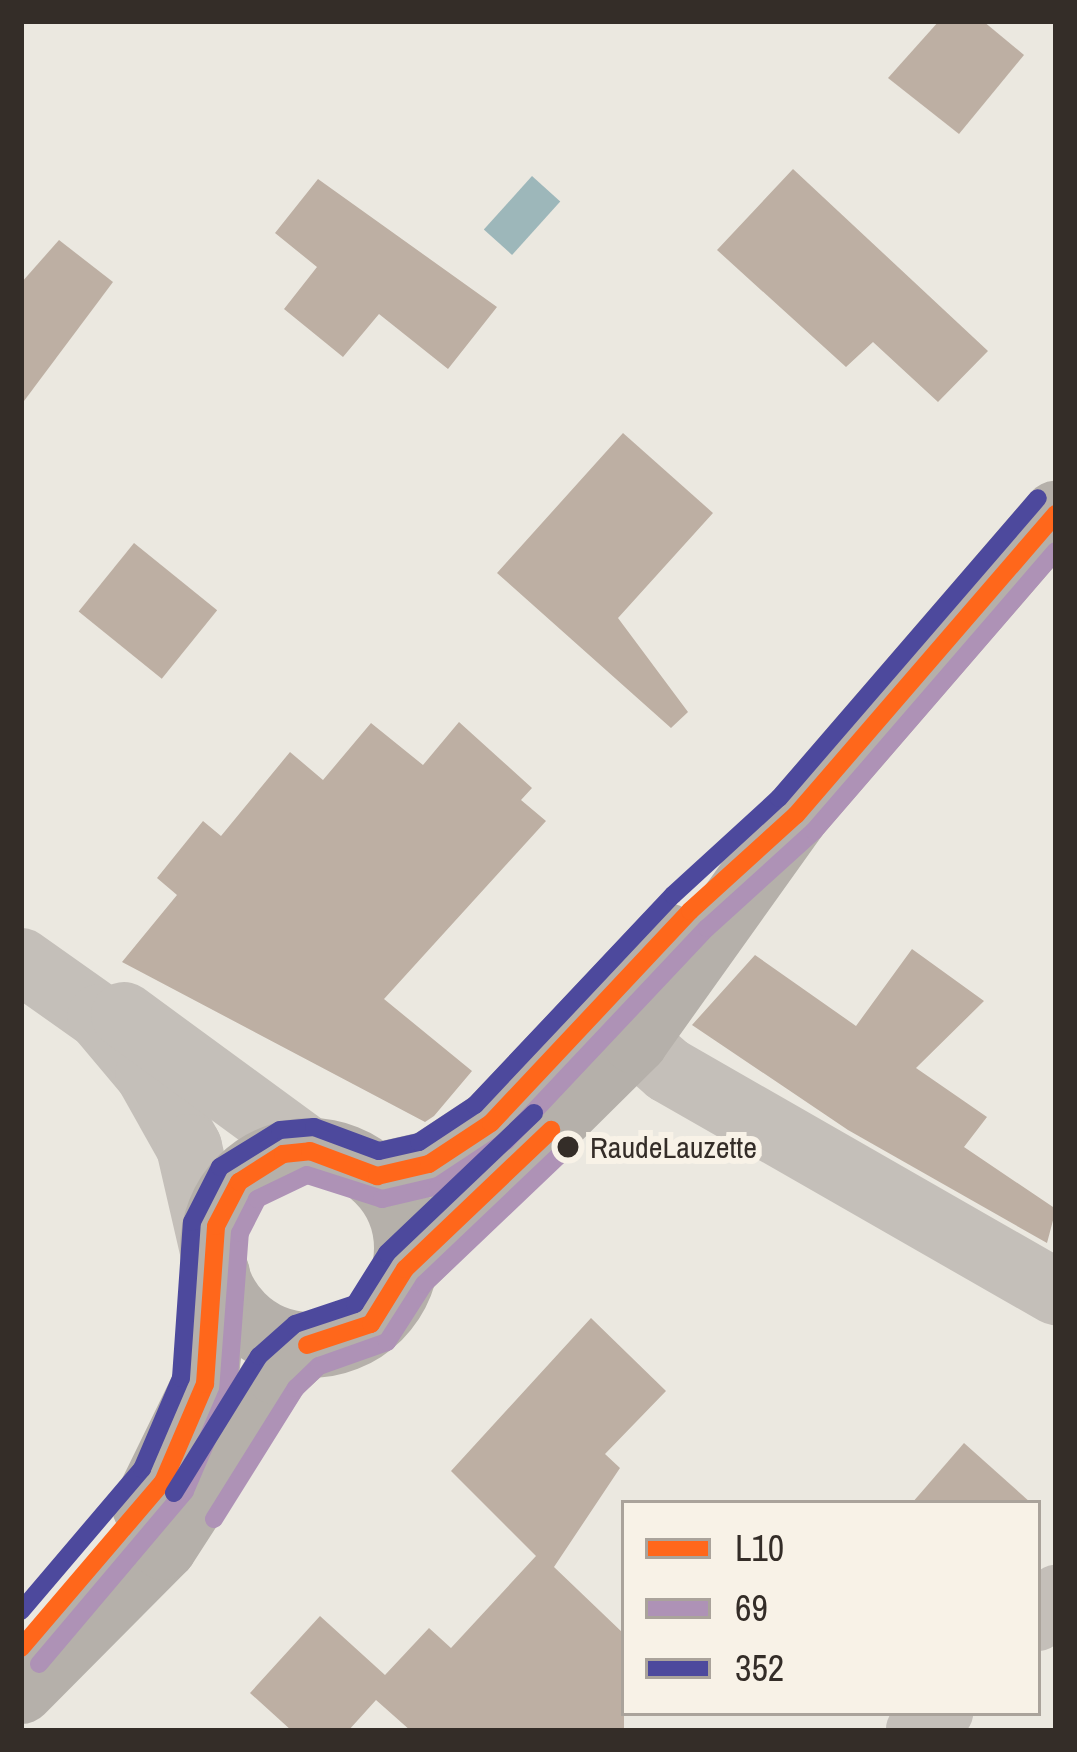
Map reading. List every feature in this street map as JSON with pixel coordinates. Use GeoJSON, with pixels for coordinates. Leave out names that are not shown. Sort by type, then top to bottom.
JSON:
{"type":"FeatureCollection","features":[{"type":"Feature","properties":{"kind":"main road"},"geometry":{"type":"LineString","coordinates":[[21,1691],[164,1547],[278,1372],[307,1345],[371,1324],[405,1269],[635,1041],[796,815],[1056,514]]}},
{"type":"Feature","properties":{"kind":"main road"},"geometry":{"type":"LineString","coordinates":[[21,1648],[163,1482],[205,1384],[215,1262],[239,1182],[271,1160],[310,1151],[377,1176],[454,1152],[523,1096],[690,911],[796,815]]}},
{"type":"Feature","properties":{"kind":"main road"},"geometry":{"type":"LineString","coordinates":[[377,1176],[402,1217],[405,1269]]}},
{"type":"Feature","properties":{"kind":"main road"},"geometry":{"type":"LineString","coordinates":[[215,1262],[260,1331],[307,1345]]}},
{"type":"Feature","properties":{"kind":"street"},"geometry":{"type":"LineString","coordinates":[[21,959],[176,1049],[310,1151]]}},
{"type":"Feature","properties":{"kind":"street"},"geometry":{"type":"LineString","coordinates":[[21,959],[100,1017],[148,1074],[188,1147],[215,1262]]}},
{"type":"Feature","properties":{"kind":"street"},"geometry":{"type":"LineString","coordinates":[[635,1041],[668,1070],[1056,1292]]}},
{"type":"Feature","properties":{"kind":"street"},"geometry":{"type":"LineString","coordinates":[[1041,1619],[1056,1592]]}},
{"type":"Feature","properties":{"kind":"water"},"geometry":{"type":"Polygon","coordinates":[[[532,176],[560,201],[512,255],[484,230],[532,176]]]}},
{"type":"Feature","properties":{"kind":"building"},"geometry":{"type":"Polygon","coordinates":[[[939,21],[983,21],[1024,55],[959,134],[888,78],[939,21]]]}},
{"type":"Feature","properties":{"kind":"building"},"geometry":{"type":"Polygon","coordinates":[[[793,169],[988,351],[938,402],[873,342],[846,367],[717,250],[793,169]]]}},
{"type":"Feature","properties":{"kind":"building"},"geometry":{"type":"Polygon","coordinates":[[[318,179],[497,307],[448,369],[379,314],[343,357],[284,309],[317,267],[275,233],[318,179]]]}},
{"type":"Feature","properties":{"kind":"building"},"geometry":{"type":"Polygon","coordinates":[[[59,240],[113,282],[21,405],[21,283],[59,240]]]}},
{"type":"Feature","properties":{"kind":"building"},"geometry":{"type":"Polygon","coordinates":[[[623,433],[713,513],[618,618],[688,712],[671,728],[497,573],[623,433]]]}},
{"type":"Feature","properties":{"kind":"building"},"geometry":{"type":"Polygon","coordinates":[[[134,543],[217,610],[162,679],[79,611],[134,543]]]}},
{"type":"Feature","properties":{"kind":"building"},"geometry":{"type":"Polygon","coordinates":[[[459,722],[532,788],[521,800],[546,821],[384,999],[472,1071],[434,1116],[425,1122],[122,962],[177,895],[157,878],[203,821],[221,836],[290,752],[323,780],[371,723],[423,765],[459,722]]]}},
{"type":"Feature","properties":{"kind":"building"},"geometry":{"type":"Polygon","coordinates":[[[912,949],[984,1001],[916,1068],[987,1117],[964,1147],[1056,1209],[1047,1243],[848,1130],[692,1025],[755,955],[856,1026],[912,949]]]}},
{"type":"Feature","properties":{"kind":"building"},"geometry":{"type":"Polygon","coordinates":[[[591,1318],[666,1391],[605,1454],[620,1468],[554,1567],[621,1631],[624,1731],[411,1731],[376,1700],[348,1731],[292,1731],[250,1693],[320,1616],[385,1675],[429,1628],[451,1648],[536,1556],[451,1471],[591,1318]]]}},
{"type":"Feature","properties":{"kind":"building"},"geometry":{"type":"Polygon","coordinates":[[[964,1443],[1028,1500],[915,1500],[964,1443]]]}},
{"type":"Feature","properties":{"kind":"transit line","name":"352"},"geometry":{"type":"LineString","coordinates":[[21,1611],[142,1469],[181,1378],[192,1222],[220,1167],[280,1130],[314,1127],[379,1151],[419,1142],[475,1105],[673,895],[779,798],[1038,498]]}},
{"type":"Feature","properties":{"kind":"transit line","name":"L10"},"geometry":{"type":"LineString","coordinates":[[21,1648],[163,1482],[205,1384],[216,1226],[239,1182],[283,1154],[310,1151],[377,1176],[429,1164],[491,1123],[690,911],[796,815],[1056,514]]}},
{"type":"Feature","properties":{"kind":"transit line","name":"69"},"geometry":{"type":"LineString","coordinates":[[39,1664],[185,1491],[228,1391],[240,1233],[257,1199],[307,1175],[382,1199],[438,1186],[506,1141],[707,928],[814,831],[1056,551]]}},
{"type":"Feature","properties":{"kind":"transit line","name":"352"},"geometry":{"type":"LineString","coordinates":[[174,1493],[259,1356],[295,1324],[355,1304],[387,1253],[534,1113]]}},
{"type":"Feature","properties":{"kind":"transit line","name":"L10"},"geometry":{"type":"LineString","coordinates":[[307,1345],[371,1324],[405,1269],[551,1130]]}},
{"type":"Feature","properties":{"kind":"transit line","name":"69"},"geometry":{"type":"LineString","coordinates":[[214,1519],[296,1388],[319,1366],[387,1342],[424,1284],[568,1147]]}},
{"type":"Feature","properties":{"kind":"place","name":"RaudeLauzette"},"geometry":{"type":"Point","coordinates":[568,1147]}}]}
